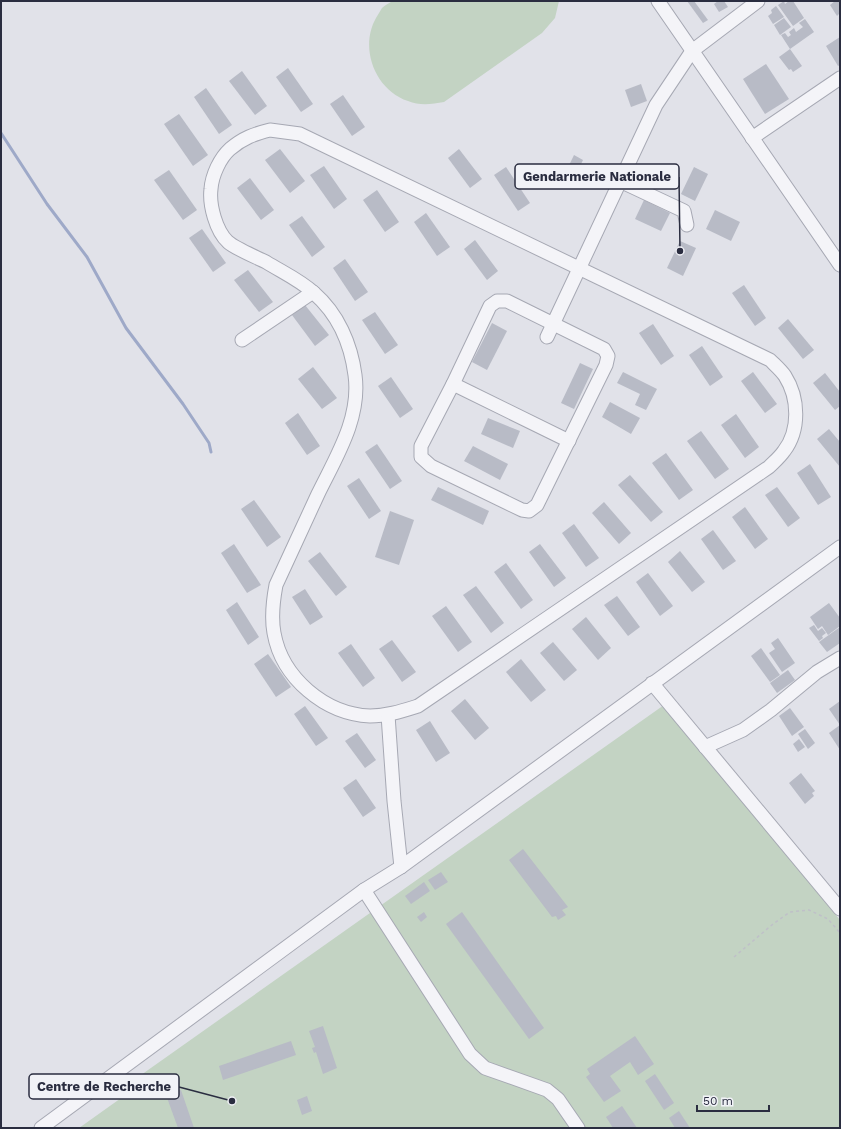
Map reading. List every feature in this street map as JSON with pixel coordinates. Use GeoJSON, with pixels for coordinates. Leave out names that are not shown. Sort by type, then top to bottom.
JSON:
{"type":"FeatureCollection","features":[{"type":"Feature","properties":{"kind":"street"},"geometry":{"type":"LineString","coordinates":[[658,1],[840,265]]}},
{"type":"Feature","properties":{"kind":"street"},"geometry":{"type":"LineString","coordinates":[[547,337],[656,105],[692,51],[758,1]]}},
{"type":"Feature","properties":{"kind":"street"},"geometry":{"type":"LineString","coordinates":[[752,138],[840,78]]}},
{"type":"Feature","properties":{"kind":"street"},"geometry":{"type":"LineString","coordinates":[[270,130],[300,134],[580,268],[770,360],[784,375],[792,388],[795,402],[796,410],[794,431],[784,451],[769,467],[418,706],[388,715],[370,716],[354,714],[330,706],[312,695],[293,676],[280,654],[274,634],[272,608],[276,585],[348,433],[355,404],[356,376],[351,351],[344,333],[335,318],[313,292],[294,278],[228,242],[219,228],[212,211],[211,189],[217,167],[229,149],[251,134],[270,130]]}},
{"type":"Feature","properties":{"kind":"street"},"geometry":{"type":"LineString","coordinates":[[620,181],[684,211],[687,225]]}},
{"type":"Feature","properties":{"kind":"street"},"geometry":{"type":"LineString","coordinates":[[242,340],[313,292]]}},
{"type":"Feature","properties":{"kind":"street"},"geometry":{"type":"LineString","coordinates":[[497,301],[507,301],[553,323],[604,349],[608,356],[606,364],[537,505],[529,511],[522,510],[431,466],[421,457],[421,446],[453,384],[490,306],[497,301]]}},
{"type":"Feature","properties":{"kind":"street"},"geometry":{"type":"LineString","coordinates":[[453,384],[569,441]]}},
{"type":"Feature","properties":{"kind":"street"},"geometry":{"type":"LineString","coordinates":[[41,1128],[364,890],[401,867],[840,547]]}},
{"type":"Feature","properties":{"kind":"street"},"geometry":{"type":"LineString","coordinates":[[705,747],[743,730],[771,710],[817,672],[840,658]]}},
{"type":"Feature","properties":{"kind":"street"},"geometry":{"type":"LineString","coordinates":[[652,683],[840,909]]}},
{"type":"Feature","properties":{"kind":"street"},"geometry":{"type":"LineString","coordinates":[[388,715],[394,801],[401,867]]}},
{"type":"Feature","properties":{"kind":"street"},"geometry":{"type":"LineString","coordinates":[[364,890],[470,1054],[485,1068],[547,1090],[558,1100],[578,1128]]}},
{"type":"Feature","properties":{"kind":"path"},"geometry":{"type":"LineString","coordinates":[[734,957],[773,924],[790,912],[809,910],[828,919],[840,933]]}},
{"type":"Feature","properties":{"kind":"green space"},"geometry":{"type":"Polygon","coordinates":[[[393,1],[559,1],[555,18],[542,33],[444,102],[417,104],[396,96],[387,88],[373,67],[370,55],[369,42],[371,30],[376,18],[382,8],[393,1]]]}},
{"type":"Feature","properties":{"kind":"green space"},"geometry":{"type":"Polygon","coordinates":[[[664,705],[840,920],[840,1128],[79,1128],[145,1081],[141,1075],[664,705]]]}},
{"type":"Feature","properties":{"kind":"building"},"geometry":{"type":"Polygon","coordinates":[[[687,1],[694,1],[708,20],[703,23],[687,1]]]}},
{"type":"Feature","properties":{"kind":"building"},"geometry":{"type":"Polygon","coordinates":[[[718,1],[724,1],[728,7],[719,12],[714,4],[718,1]]]}},
{"type":"Feature","properties":{"kind":"building"},"geometry":{"type":"Polygon","coordinates":[[[784,1],[785,4],[789,1],[793,1],[804,18],[793,26],[778,5],[784,1]]]}},
{"type":"Feature","properties":{"kind":"building"},"geometry":{"type":"Polygon","coordinates":[[[835,1],[840,1],[840,13],[837,16],[830,5],[835,1]]]}},
{"type":"Feature","properties":{"kind":"building"},"geometry":{"type":"Polygon","coordinates":[[[776,6],[784,17],[773,24],[768,16],[772,13],[771,10],[776,6]]]}},
{"type":"Feature","properties":{"kind":"building"},"geometry":{"type":"Polygon","coordinates":[[[784,18],[791,27],[780,35],[774,25],[784,18]]]}},
{"type":"Feature","properties":{"kind":"building"},"geometry":{"type":"Polygon","coordinates":[[[805,19],[814,32],[790,49],[781,35],[785,33],[788,37],[791,35],[789,32],[794,28],[796,32],[803,27],[799,23],[805,19]]]}},
{"type":"Feature","properties":{"kind":"building"},"geometry":{"type":"Polygon","coordinates":[[[840,37],[840,65],[838,66],[826,46],[840,37]]]}},
{"type":"Feature","properties":{"kind":"building"},"geometry":{"type":"Polygon","coordinates":[[[790,49],[802,66],[793,72],[791,69],[789,70],[779,57],[790,49]]]}},
{"type":"Feature","properties":{"kind":"building"},"geometry":{"type":"Polygon","coordinates":[[[766,64],[789,99],[765,114],[743,79],[766,64]]]}},
{"type":"Feature","properties":{"kind":"building"},"geometry":{"type":"Polygon","coordinates":[[[288,68],[313,104],[301,112],[276,77],[288,68]]]}},
{"type":"Feature","properties":{"kind":"building"},"geometry":{"type":"Polygon","coordinates":[[[242,71],[267,106],[255,115],[229,81],[242,71]]]}},
{"type":"Feature","properties":{"kind":"building"},"geometry":{"type":"Polygon","coordinates":[[[641,84],[647,101],[631,107],[625,90],[641,84]]]}},
{"type":"Feature","properties":{"kind":"building"},"geometry":{"type":"Polygon","coordinates":[[[206,88],[232,125],[219,134],[194,97],[206,88]]]}},
{"type":"Feature","properties":{"kind":"building"},"geometry":{"type":"Polygon","coordinates":[[[343,95],[365,127],[352,136],[330,104],[343,95]]]}},
{"type":"Feature","properties":{"kind":"building"},"geometry":{"type":"Polygon","coordinates":[[[179,114],[208,155],[193,166],[164,124],[179,114]]]}},
{"type":"Feature","properties":{"kind":"building"},"geometry":{"type":"Polygon","coordinates":[[[280,149],[305,181],[290,193],[265,160],[280,149]]]}},
{"type":"Feature","properties":{"kind":"building"},"geometry":{"type":"Polygon","coordinates":[[[459,149],[482,179],[470,188],[448,158],[459,149]]]}},
{"type":"Feature","properties":{"kind":"building"},"geometry":{"type":"Polygon","coordinates":[[[574,155],[583,160],[569,189],[560,184],[574,155]]]}},
{"type":"Feature","properties":{"kind":"building"},"geometry":{"type":"Polygon","coordinates":[[[324,166],[347,199],[334,209],[310,175],[324,166]]]}},
{"type":"Feature","properties":{"kind":"building"},"geometry":{"type":"Polygon","coordinates":[[[506,167],[530,203],[518,211],[494,175],[506,167]]]}},
{"type":"Feature","properties":{"kind":"building"},"geometry":{"type":"Polygon","coordinates":[[[694,167],[708,174],[695,201],[681,194],[694,167]]]}},
{"type":"Feature","properties":{"kind":"building"},"geometry":{"type":"Polygon","coordinates":[[[169,170],[197,210],[183,220],[154,180],[169,170]]]}},
{"type":"Feature","properties":{"kind":"building"},"geometry":{"type":"Polygon","coordinates":[[[250,178],[274,210],[261,220],[237,188],[250,178]]]}},
{"type":"Feature","properties":{"kind":"building"},"geometry":{"type":"Polygon","coordinates":[[[377,190],[399,222],[385,232],[363,200],[377,190]]]}},
{"type":"Feature","properties":{"kind":"building"},"geometry":{"type":"Polygon","coordinates":[[[644,200],[670,213],[661,231],[635,219],[644,200]]]}},
{"type":"Feature","properties":{"kind":"building"},"geometry":{"type":"Polygon","coordinates":[[[715,210],[740,222],[731,241],[706,229],[715,210]]]}},
{"type":"Feature","properties":{"kind":"building"},"geometry":{"type":"Polygon","coordinates":[[[426,213],[450,247],[437,256],[414,222],[426,213]]]}},
{"type":"Feature","properties":{"kind":"building"},"geometry":{"type":"Polygon","coordinates":[[[302,216],[325,247],[312,257],[289,225],[302,216]]]}},
{"type":"Feature","properties":{"kind":"building"},"geometry":{"type":"Polygon","coordinates":[[[202,229],[226,263],[213,272],[189,238],[202,229]]]}},
{"type":"Feature","properties":{"kind":"building"},"geometry":{"type":"Polygon","coordinates":[[[475,240],[498,271],[487,280],[464,249],[475,240]]]}},
{"type":"Feature","properties":{"kind":"building"},"geometry":{"type":"Polygon","coordinates":[[[680,241],[696,248],[683,276],[667,268],[680,241]]]}},
{"type":"Feature","properties":{"kind":"building"},"geometry":{"type":"Polygon","coordinates":[[[345,259],[368,292],[355,301],[333,268],[345,259]]]}},
{"type":"Feature","properties":{"kind":"building"},"geometry":{"type":"Polygon","coordinates":[[[248,270],[273,302],[259,312],[234,280],[248,270]]]}},
{"type":"Feature","properties":{"kind":"building"},"geometry":{"type":"Polygon","coordinates":[[[744,285],[766,318],[755,326],[732,293],[744,285]]]}},
{"type":"Feature","properties":{"kind":"building"},"geometry":{"type":"Polygon","coordinates":[[[305,305],[329,335],[315,346],[292,315],[305,305]]]}},
{"type":"Feature","properties":{"kind":"building"},"geometry":{"type":"Polygon","coordinates":[[[375,312],[398,345],[385,354],[362,320],[375,312]]]}},
{"type":"Feature","properties":{"kind":"building"},"geometry":{"type":"Polygon","coordinates":[[[788,319],[814,350],[803,359],[778,328],[788,319]]]}},
{"type":"Feature","properties":{"kind":"building"},"geometry":{"type":"Polygon","coordinates":[[[492,323],[507,331],[487,370],[472,362],[492,323]]]}},
{"type":"Feature","properties":{"kind":"building"},"geometry":{"type":"Polygon","coordinates":[[[653,324],[674,356],[661,365],[639,333],[653,324]]]}},
{"type":"Feature","properties":{"kind":"building"},"geometry":{"type":"Polygon","coordinates":[[[702,346],[723,377],[710,386],[689,355],[702,346]]]}},
{"type":"Feature","properties":{"kind":"building"},"geometry":{"type":"Polygon","coordinates":[[[580,363],[593,369],[574,409],[561,403],[580,363]]]}},
{"type":"Feature","properties":{"kind":"building"},"geometry":{"type":"Polygon","coordinates":[[[313,367],[337,398],[322,409],[298,379],[313,367]]]}},
{"type":"Feature","properties":{"kind":"building"},"geometry":{"type":"Polygon","coordinates":[[[623,372],[657,389],[646,410],[635,405],[640,394],[617,383],[623,372]]]}},
{"type":"Feature","properties":{"kind":"building"},"geometry":{"type":"Polygon","coordinates":[[[753,372],[777,404],[765,413],[741,381],[753,372]]]}},
{"type":"Feature","properties":{"kind":"building"},"geometry":{"type":"Polygon","coordinates":[[[825,373],[840,392],[840,406],[835,410],[813,383],[825,373]]]}},
{"type":"Feature","properties":{"kind":"building"},"geometry":{"type":"Polygon","coordinates":[[[391,377],[413,409],[400,418],[378,386],[391,377]]]}},
{"type":"Feature","properties":{"kind":"building"},"geometry":{"type":"Polygon","coordinates":[[[610,402],[640,418],[631,434],[602,417],[610,402]]]}},
{"type":"Feature","properties":{"kind":"building"},"geometry":{"type":"Polygon","coordinates":[[[298,413],[320,446],[307,455],[285,423],[298,413]]]}},
{"type":"Feature","properties":{"kind":"building"},"geometry":{"type":"Polygon","coordinates":[[[736,414],[759,447],[745,458],[721,425],[736,414]]]}},
{"type":"Feature","properties":{"kind":"building"},"geometry":{"type":"Polygon","coordinates":[[[488,418],[520,431],[513,448],[481,434],[488,418]]]}},
{"type":"Feature","properties":{"kind":"building"},"geometry":{"type":"Polygon","coordinates":[[[829,429],[840,442],[840,467],[817,439],[829,429]]]}},
{"type":"Feature","properties":{"kind":"building"},"geometry":{"type":"Polygon","coordinates":[[[701,431],[729,469],[715,479],[687,441],[701,431]]]}},
{"type":"Feature","properties":{"kind":"building"},"geometry":{"type":"Polygon","coordinates":[[[377,444],[402,481],[390,489],[365,452],[377,444]]]}},
{"type":"Feature","properties":{"kind":"building"},"geometry":{"type":"Polygon","coordinates":[[[473,446],[508,464],[500,480],[464,461],[473,446]]]}},
{"type":"Feature","properties":{"kind":"building"},"geometry":{"type":"Polygon","coordinates":[[[666,453],[693,490],[679,500],[652,463],[666,453]]]}},
{"type":"Feature","properties":{"kind":"building"},"geometry":{"type":"Polygon","coordinates":[[[810,464],[831,497],[818,505],[797,473],[810,464]]]}},
{"type":"Feature","properties":{"kind":"building"},"geometry":{"type":"Polygon","coordinates":[[[630,475],[663,512],[651,522],[618,485],[630,475]]]}},
{"type":"Feature","properties":{"kind":"building"},"geometry":{"type":"Polygon","coordinates":[[[359,478],[381,511],[369,519],[347,486],[359,478]]]}},
{"type":"Feature","properties":{"kind":"building"},"geometry":{"type":"Polygon","coordinates":[[[438,487],[489,511],[483,525],[431,500],[438,487]]]}},
{"type":"Feature","properties":{"kind":"building"},"geometry":{"type":"Polygon","coordinates":[[[777,487],[800,518],[788,527],[765,495],[777,487]]]}},
{"type":"Feature","properties":{"kind":"building"},"geometry":{"type":"Polygon","coordinates":[[[254,500],[281,537],[267,547],[241,509],[254,500]]]}},
{"type":"Feature","properties":{"kind":"building"},"geometry":{"type":"Polygon","coordinates":[[[604,502],[631,533],[619,544],[592,513],[604,502]]]}},
{"type":"Feature","properties":{"kind":"building"},"geometry":{"type":"Polygon","coordinates":[[[745,507],[768,539],[755,549],[732,517],[745,507]]]}},
{"type":"Feature","properties":{"kind":"building"},"geometry":{"type":"Polygon","coordinates":[[[390,511],[414,520],[399,565],[375,557],[390,511]]]}},
{"type":"Feature","properties":{"kind":"building"},"geometry":{"type":"Polygon","coordinates":[[[574,524],[599,558],[586,567],[562,533],[574,524]]]}},
{"type":"Feature","properties":{"kind":"building"},"geometry":{"type":"Polygon","coordinates":[[[713,530],[736,561],[723,570],[701,539],[713,530]]]}},
{"type":"Feature","properties":{"kind":"building"},"geometry":{"type":"Polygon","coordinates":[[[234,544],[261,585],[247,593],[221,553],[234,544]]]}},
{"type":"Feature","properties":{"kind":"building"},"geometry":{"type":"Polygon","coordinates":[[[540,544],[566,578],[554,587],[529,552],[540,544]]]}},
{"type":"Feature","properties":{"kind":"building"},"geometry":{"type":"Polygon","coordinates":[[[680,551],[705,582],[692,592],[668,562],[680,551]]]}},
{"type":"Feature","properties":{"kind":"building"},"geometry":{"type":"Polygon","coordinates":[[[320,552],[347,587],[336,596],[308,561],[320,552]]]}},
{"type":"Feature","properties":{"kind":"building"},"geometry":{"type":"Polygon","coordinates":[[[506,563],[533,600],[521,609],[494,572],[506,563]]]}},
{"type":"Feature","properties":{"kind":"building"},"geometry":{"type":"Polygon","coordinates":[[[648,573],[673,606],[660,616],[636,582],[648,573]]]}},
{"type":"Feature","properties":{"kind":"building"},"geometry":{"type":"Polygon","coordinates":[[[476,586],[504,623],[491,633],[463,595],[476,586]]]}},
{"type":"Feature","properties":{"kind":"building"},"geometry":{"type":"Polygon","coordinates":[[[305,589],[323,617],[310,625],[292,597],[305,589]]]}},
{"type":"Feature","properties":{"kind":"building"},"geometry":{"type":"Polygon","coordinates":[[[617,596],[640,627],[628,636],[604,605],[617,596]]]}},
{"type":"Feature","properties":{"kind":"building"},"geometry":{"type":"Polygon","coordinates":[[[237,602],[259,637],[248,645],[226,610],[237,602]]]}},
{"type":"Feature","properties":{"kind":"building"},"geometry":{"type":"Polygon","coordinates":[[[829,603],[840,618],[840,626],[828,635],[822,626],[818,629],[810,617],[829,603]]]}},
{"type":"Feature","properties":{"kind":"building"},"geometry":{"type":"Polygon","coordinates":[[[446,606],[472,642],[458,652],[432,616],[446,606]]]}},
{"type":"Feature","properties":{"kind":"building"},"geometry":{"type":"Polygon","coordinates":[[[586,617],[611,648],[598,660],[572,629],[586,617]]]}},
{"type":"Feature","properties":{"kind":"building"},"geometry":{"type":"Polygon","coordinates":[[[814,625],[818,631],[822,628],[826,633],[819,641],[809,628],[814,625]]]}},
{"type":"Feature","properties":{"kind":"building"},"geometry":{"type":"Polygon","coordinates":[[[840,627],[840,643],[827,652],[819,642],[840,627]]]}},
{"type":"Feature","properties":{"kind":"building"},"geometry":{"type":"Polygon","coordinates":[[[778,638],[795,663],[782,672],[769,653],[775,649],[771,643],[778,638]]]}},
{"type":"Feature","properties":{"kind":"building"},"geometry":{"type":"Polygon","coordinates":[[[392,640],[416,672],[402,682],[379,649],[392,640]]]}},
{"type":"Feature","properties":{"kind":"building"},"geometry":{"type":"Polygon","coordinates":[[[553,642],[577,670],[564,681],[540,653],[553,642]]]}},
{"type":"Feature","properties":{"kind":"building"},"geometry":{"type":"Polygon","coordinates":[[[351,644],[375,678],[363,687],[338,653],[351,644]]]}},
{"type":"Feature","properties":{"kind":"building"},"geometry":{"type":"Polygon","coordinates":[[[761,648],[780,675],[770,682],[751,656],[761,648]]]}},
{"type":"Feature","properties":{"kind":"building"},"geometry":{"type":"Polygon","coordinates":[[[268,654],[291,687],[276,697],[254,664],[268,654]]]}},
{"type":"Feature","properties":{"kind":"building"},"geometry":{"type":"Polygon","coordinates":[[[521,659],[546,690],[531,702],[506,672],[521,659]]]}},
{"type":"Feature","properties":{"kind":"building"},"geometry":{"type":"Polygon","coordinates":[[[788,670],[795,680],[777,693],[770,683],[788,670]]]}},
{"type":"Feature","properties":{"kind":"building"},"geometry":{"type":"Polygon","coordinates":[[[465,699],[489,728],[475,740],[451,711],[465,699]]]}},
{"type":"Feature","properties":{"kind":"building"},"geometry":{"type":"Polygon","coordinates":[[[840,701],[840,725],[829,709],[840,701]]]}},
{"type":"Feature","properties":{"kind":"building"},"geometry":{"type":"Polygon","coordinates":[[[305,706],[328,738],[316,746],[294,714],[305,706]]]}},
{"type":"Feature","properties":{"kind":"building"},"geometry":{"type":"Polygon","coordinates":[[[790,708],[804,727],[792,736],[779,716],[790,708]]]}},
{"type":"Feature","properties":{"kind":"building"},"geometry":{"type":"Polygon","coordinates":[[[430,721],[450,753],[436,762],[416,730],[430,721]]]}},
{"type":"Feature","properties":{"kind":"building"},"geometry":{"type":"Polygon","coordinates":[[[840,725],[840,750],[829,733],[840,725]]]}},
{"type":"Feature","properties":{"kind":"building"},"geometry":{"type":"Polygon","coordinates":[[[805,729],[815,743],[808,749],[798,734],[805,729]]]}},
{"type":"Feature","properties":{"kind":"building"},"geometry":{"type":"Polygon","coordinates":[[[357,733],[376,760],[365,768],[345,741],[357,733]]]}},
{"type":"Feature","properties":{"kind":"building"},"geometry":{"type":"Polygon","coordinates":[[[799,739],[805,747],[798,752],[793,744],[799,739]]]}},
{"type":"Feature","properties":{"kind":"building"},"geometry":{"type":"Polygon","coordinates":[[[801,773],[815,791],[812,793],[814,796],[805,804],[789,783],[801,773]]]}},
{"type":"Feature","properties":{"kind":"building"},"geometry":{"type":"Polygon","coordinates":[[[356,779],[376,808],[363,817],[343,788],[356,779]]]}},
{"type":"Feature","properties":{"kind":"building"},"geometry":{"type":"Polygon","coordinates":[[[523,849],[568,907],[562,910],[566,915],[558,920],[556,916],[552,917],[509,860],[523,849]]]}},
{"type":"Feature","properties":{"kind":"building"},"geometry":{"type":"Polygon","coordinates":[[[441,872],[448,882],[435,890],[428,880],[441,872]]]}},
{"type":"Feature","properties":{"kind":"building"},"geometry":{"type":"Polygon","coordinates":[[[424,882],[430,891],[411,904],[405,896],[424,882]]]}},
{"type":"Feature","properties":{"kind":"building"},"geometry":{"type":"Polygon","coordinates":[[[424,912],[427,917],[421,922],[417,917],[424,912]]]}},
{"type":"Feature","properties":{"kind":"building"},"geometry":{"type":"Polygon","coordinates":[[[462,912],[544,1028],[529,1039],[446,924],[462,912]]]}},
{"type":"Feature","properties":{"kind":"building"},"geometry":{"type":"Polygon","coordinates":[[[323,1026],[337,1068],[323,1074],[316,1052],[314,1053],[312,1048],[315,1047],[309,1031],[323,1026]]]}},
{"type":"Feature","properties":{"kind":"building"},"geometry":{"type":"Polygon","coordinates":[[[635,1036],[654,1064],[638,1075],[630,1062],[610,1076],[621,1091],[604,1102],[586,1077],[590,1074],[587,1069],[635,1036]]]}},
{"type":"Feature","properties":{"kind":"building"},"geometry":{"type":"Polygon","coordinates":[[[291,1041],[296,1055],[223,1080],[219,1066],[291,1041]]]}},
{"type":"Feature","properties":{"kind":"building"},"geometry":{"type":"Polygon","coordinates":[[[655,1074],[674,1103],[664,1110],[645,1081],[655,1074]]]}},
{"type":"Feature","properties":{"kind":"building"},"geometry":{"type":"Polygon","coordinates":[[[181,1090],[194,1128],[178,1128],[166,1095],[181,1090]]]}},
{"type":"Feature","properties":{"kind":"building"},"geometry":{"type":"Polygon","coordinates":[[[307,1096],[312,1111],[302,1115],[297,1100],[307,1096]]]}},
{"type":"Feature","properties":{"kind":"building"},"geometry":{"type":"Polygon","coordinates":[[[622,1106],[637,1128],[613,1128],[606,1117],[622,1106]]]}},
{"type":"Feature","properties":{"kind":"building"},"geometry":{"type":"Polygon","coordinates":[[[679,1111],[690,1128],[675,1128],[669,1118],[679,1111]]]}},
{"type":"Feature","properties":{"kind":"waterway"},"geometry":{"type":"LineString","coordinates":[[1,133],[47,204],[87,257],[126,328],[183,404],[209,443],[211,452]]}},
{"type":"Feature","properties":{"kind":"place","name":"Gendarmerie Nationale"},"geometry":{"type":"Point","coordinates":[680,251]}},
{"type":"Feature","properties":{"kind":"place","name":"Centre de Recherche"},"geometry":{"type":"Point","coordinates":[232,1101]}}]}
